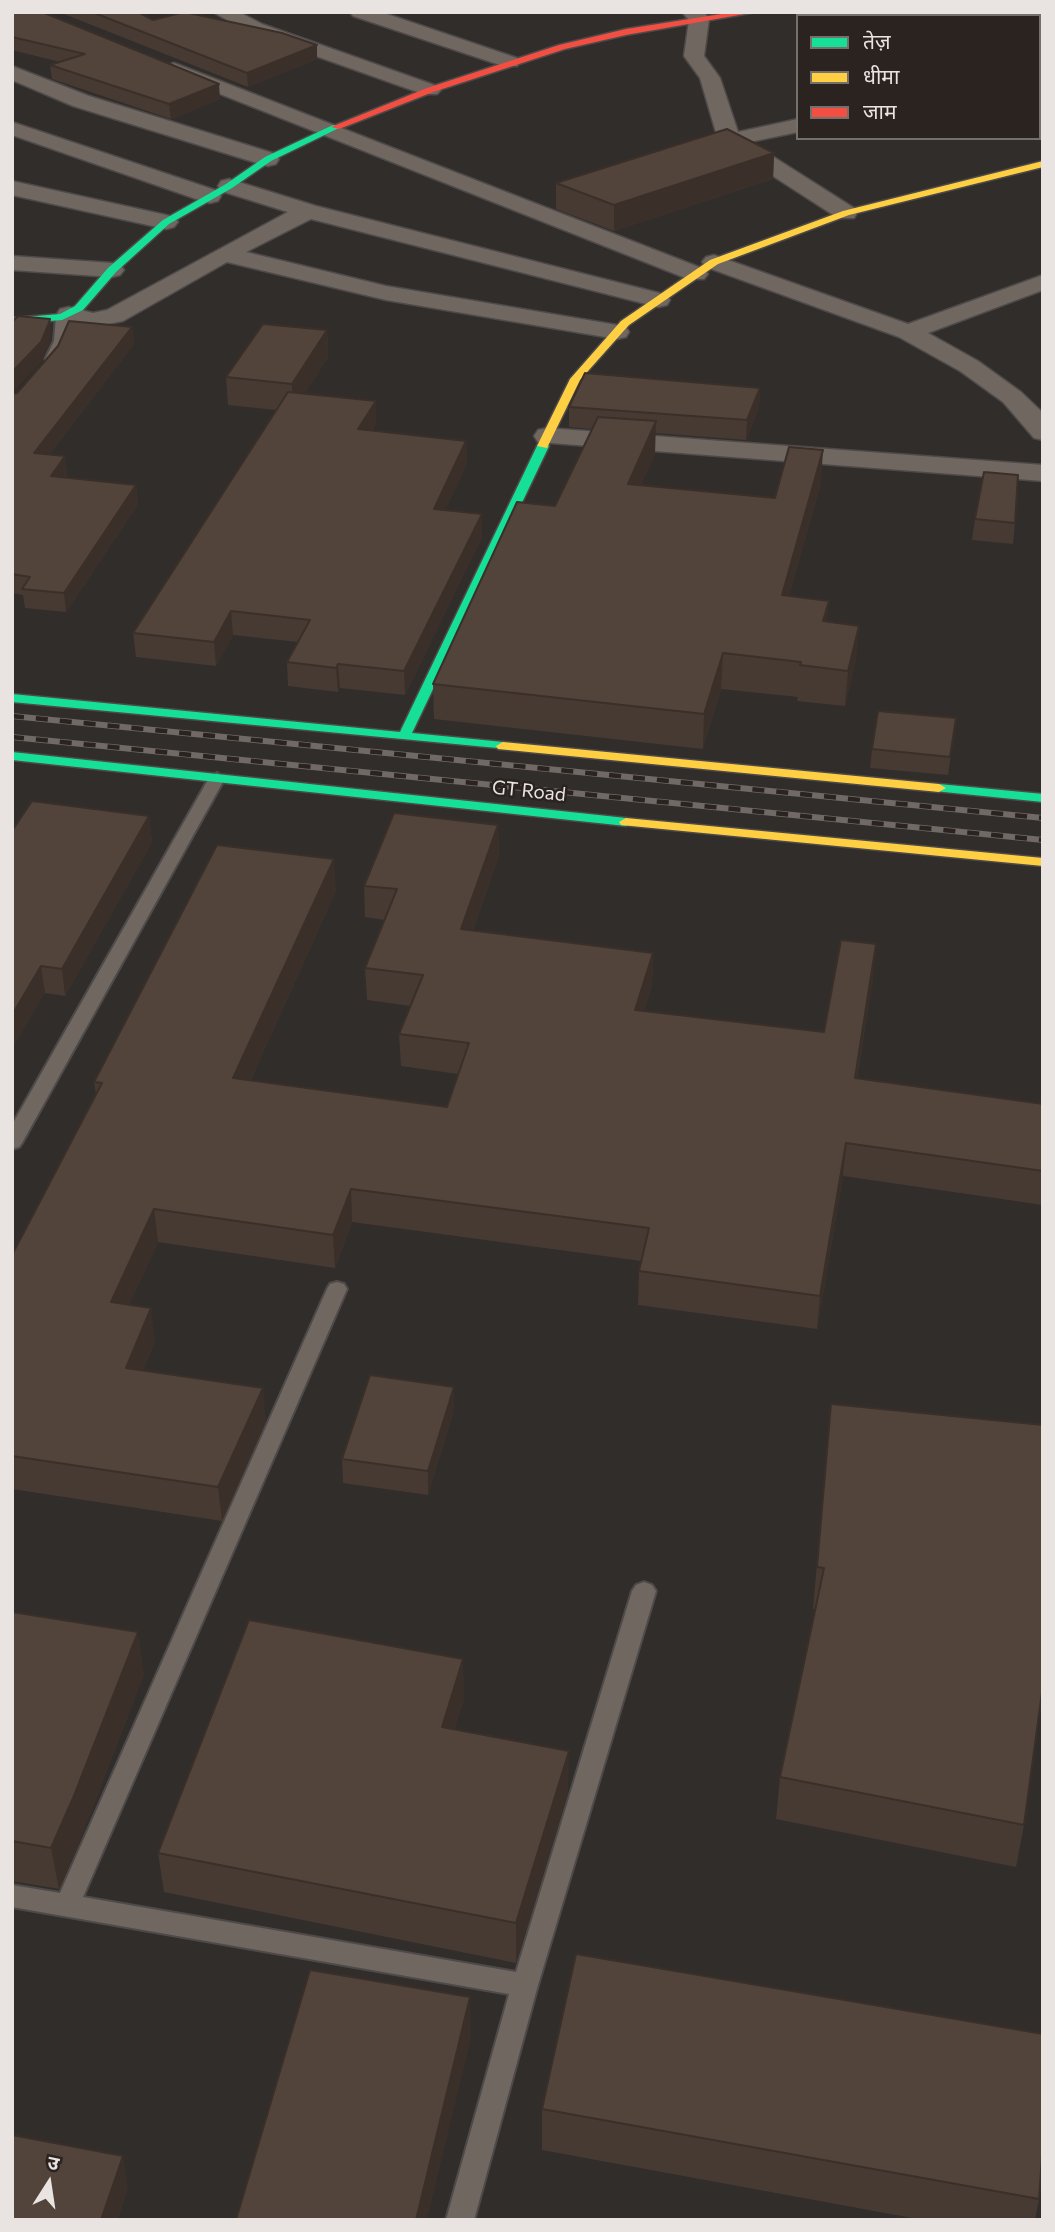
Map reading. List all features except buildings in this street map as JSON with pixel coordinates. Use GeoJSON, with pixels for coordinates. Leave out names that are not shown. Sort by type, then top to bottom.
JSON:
{"type":"FeatureCollection","features":[{"type":"Feature","properties":{"kind":"main road"},"geometry":{"type":"LineString","coordinates":[[12,321],[66,315],[79,309],[112,270],[171,235],[219,191],[268,159],[326,131],[510,62],[595,38],[696,16],[752,12]]}},
{"type":"Feature","properties":{"kind":"main road"},"geometry":{"type":"LineString","coordinates":[[404,737],[575,379],[617,332],[705,268],[846,213],[1043,164]]}},
{"type":"Feature","properties":{"kind":"main road"},"geometry":{"type":"LineString","coordinates":[[12,698],[1043,798]]}},
{"type":"Feature","properties":{"kind":"main road","name":"GT Road"},"geometry":{"type":"LineString","coordinates":[[12,756],[520,812],[1043,862]]}},
{"type":"Feature","properties":{"kind":"street"},"geometry":{"type":"LineString","coordinates":[[223,12],[255,28],[430,90]]}},
{"type":"Feature","properties":{"kind":"street"},"geometry":{"type":"LineString","coordinates":[[360,12],[510,62]]}},
{"type":"Feature","properties":{"kind":"street"},"geometry":{"type":"LineString","coordinates":[[390,23],[425,15]]}},
{"type":"Feature","properties":{"kind":"street"},"geometry":{"type":"LineString","coordinates":[[696,16],[693,48],[695,56],[710,78],[729,138],[846,213]]}},
{"type":"Feature","properties":{"kind":"street"},"geometry":{"type":"LineString","coordinates":[[148,59],[513,203],[705,268],[908,332],[969,366],[1012,397],[1041,424]]}},
{"type":"Feature","properties":{"kind":"street"},"geometry":{"type":"LineString","coordinates":[[12,72],[81,101],[268,159]]}},
{"type":"Feature","properties":{"kind":"street"},"geometry":{"type":"LineString","coordinates":[[673,154],[729,138],[796,125]]}},
{"type":"Feature","properties":{"kind":"street"},"geometry":{"type":"LineString","coordinates":[[12,128],[219,191],[658,300]]}},
{"type":"Feature","properties":{"kind":"street"},"geometry":{"type":"LineString","coordinates":[[12,188],[171,235],[224,254],[386,293],[617,332]]}},
{"type":"Feature","properties":{"kind":"street"},"geometry":{"type":"LineString","coordinates":[[513,203],[553,191]]}},
{"type":"Feature","properties":{"kind":"street"},"geometry":{"type":"LineString","coordinates":[[66,315],[93,320],[114,316],[224,254],[308,211]]}},
{"type":"Feature","properties":{"kind":"street"},"geometry":{"type":"LineString","coordinates":[[12,263],[112,270]]}},
{"type":"Feature","properties":{"kind":"street"},"geometry":{"type":"LineString","coordinates":[[908,332],[1043,282]]}},
{"type":"Feature","properties":{"kind":"street"},"geometry":{"type":"LineString","coordinates":[[547,436],[1043,472]]}},
{"type":"Feature","properties":{"kind":"lane"},"geometry":{"type":"LineString","coordinates":[[43,371],[61,341],[66,315]]}},
{"type":"Feature","properties":{"kind":"lane"},"geometry":{"type":"LineString","coordinates":[[12,1143],[217,778]]}},
{"type":"Feature","properties":{"kind":"lane"},"geometry":{"type":"LineString","coordinates":[[68,1906],[337,1289]]}},
{"type":"Feature","properties":{"kind":"lane"},"geometry":{"type":"LineString","coordinates":[[460,2220],[526,1985],[643,1591]]}},
{"type":"Feature","properties":{"kind":"lane"},"geometry":{"type":"LineString","coordinates":[[12,1896],[526,1985]]}},
{"type":"Feature","properties":{"kind":"railway"},"geometry":{"type":"LineString","coordinates":[[12,716],[1043,818]]}},
{"type":"Feature","properties":{"kind":"railway"},"geometry":{"type":"LineString","coordinates":[[12,737],[1043,840]]}},
{"type":"Feature","properties":{"kind":"traffic: fast"},"geometry":{"type":"LineString","coordinates":[[12,321],[62,317],[79,308],[112,270],[166,222],[229,186],[268,159],[336,127]]}},
{"type":"Feature","properties":{"kind":"traffic: fast"},"geometry":{"type":"LineString","coordinates":[[404,737],[543,446]]}},
{"type":"Feature","properties":{"kind":"traffic: fast"},"geometry":{"type":"LineString","coordinates":[[12,698],[503,746]]}},
{"type":"Feature","properties":{"kind":"traffic: fast"},"geometry":{"type":"LineString","coordinates":[[12,756],[626,822]]}},
{"type":"Feature","properties":{"kind":"traffic: fast"},"geometry":{"type":"LineString","coordinates":[[939,788],[1043,798]]}},
{"type":"Feature","properties":{"kind":"traffic: slow"},"geometry":{"type":"LineString","coordinates":[[543,446],[575,379],[625,323],[714,262],[846,213],[1043,164]]}},
{"type":"Feature","properties":{"kind":"traffic: slow"},"geometry":{"type":"LineString","coordinates":[[503,746],[939,788]]}},
{"type":"Feature","properties":{"kind":"traffic: slow"},"geometry":{"type":"LineString","coordinates":[[626,822],[1043,862]]}},
{"type":"Feature","properties":{"kind":"traffic: jam"},"geometry":{"type":"LineString","coordinates":[[336,127],[430,90],[562,47],[626,32],[752,12]]}}]}
